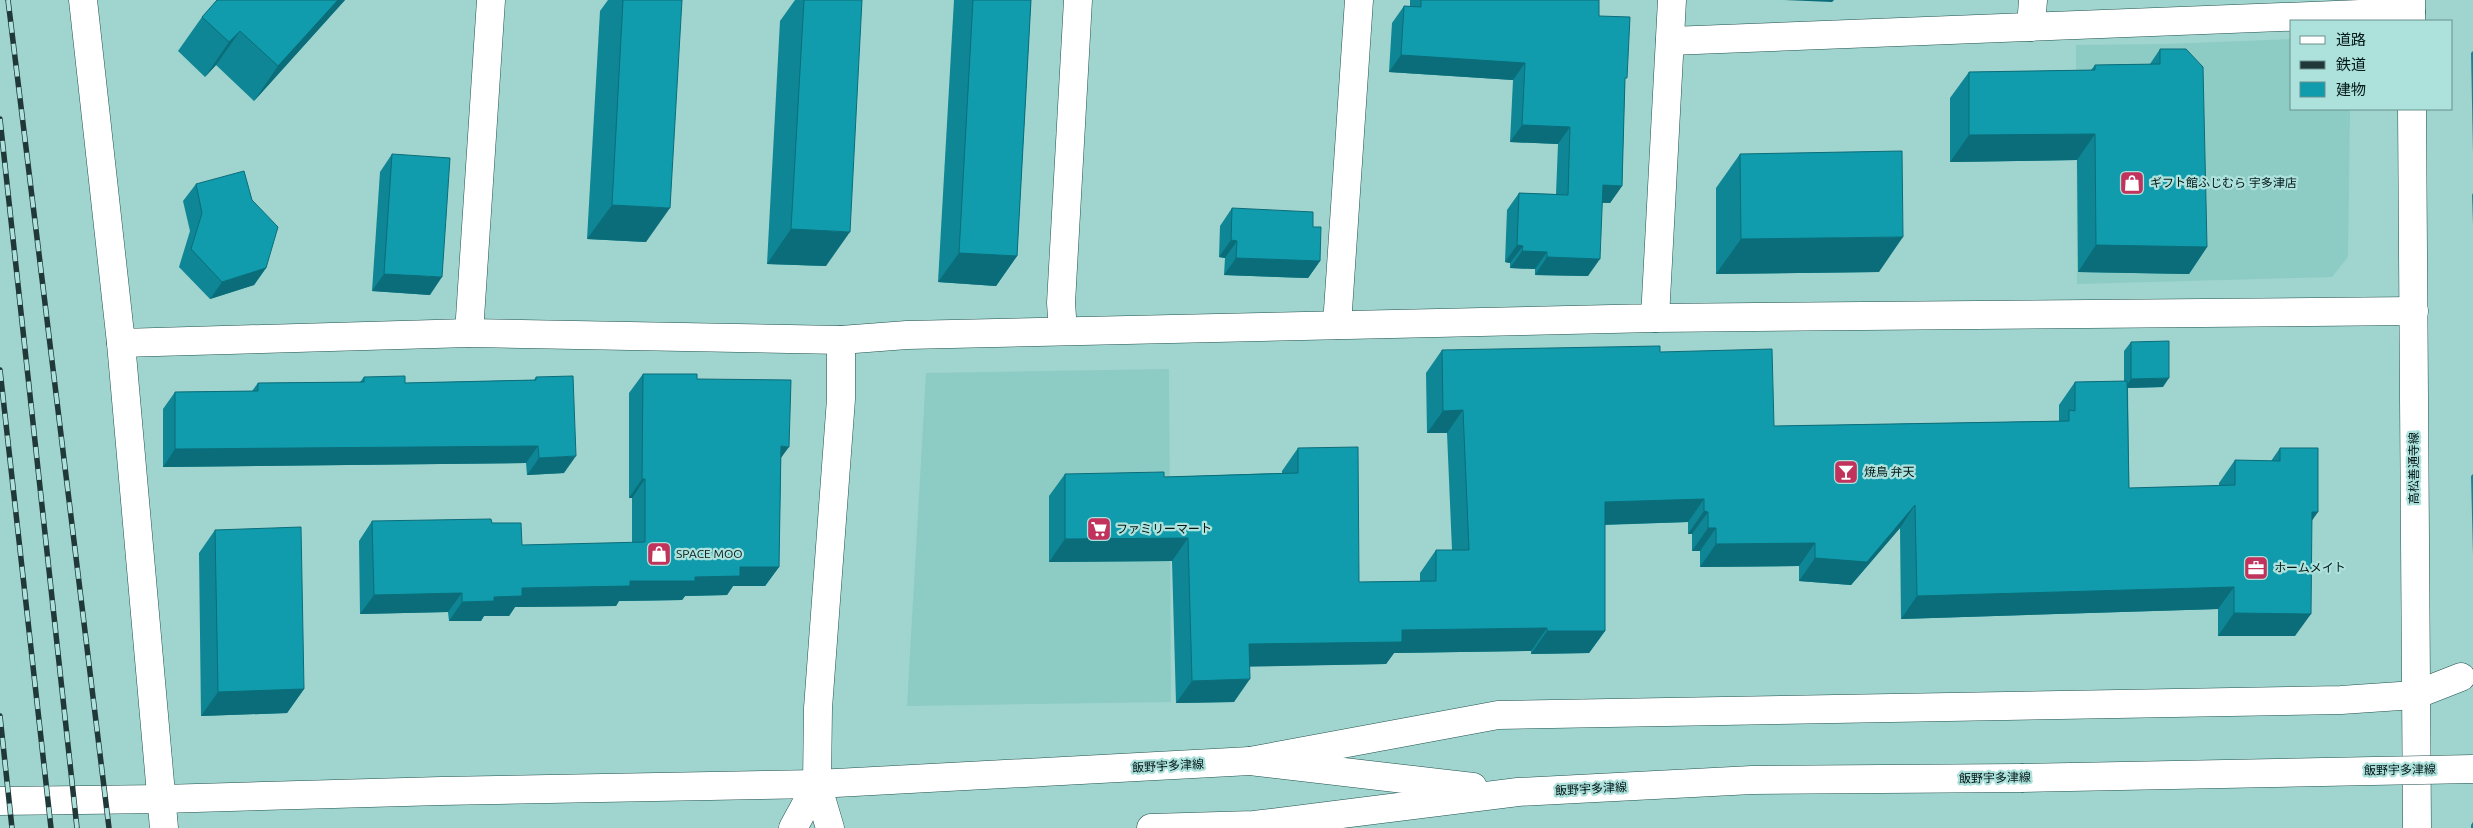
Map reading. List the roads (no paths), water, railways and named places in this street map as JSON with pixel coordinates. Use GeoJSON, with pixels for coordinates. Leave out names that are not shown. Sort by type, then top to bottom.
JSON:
{"type":"FeatureCollection","features":[{"type":"Feature","properties":{"kind":"street"},"geometry":{"type":"LineString","coordinates":[[83,0],[121,343],[164,828]]}},
{"type":"Feature","properties":{"kind":"street"},"geometry":{"type":"LineString","coordinates":[[469,333],[491,0]]}},
{"type":"Feature","properties":{"kind":"street"},"geometry":{"type":"LineString","coordinates":[[1063,331],[1061,303],[1078,0]]}},
{"type":"Feature","properties":{"kind":"street"},"geometry":{"type":"LineString","coordinates":[[1337,325],[1358,0]]}},
{"type":"Feature","properties":{"kind":"street"},"geometry":{"type":"LineString","coordinates":[[1655,318],[1672,0]]}},
{"type":"Feature","properties":{"kind":"street"},"geometry":{"type":"LineString","coordinates":[[2031,27],[2033,0]]}},
{"type":"Feature","properties":{"kind":"street"},"geometry":{"type":"LineString","coordinates":[[1670,41],[2411,11]]}},
{"type":"Feature","properties":{"kind":"street","name":"高松善通寺線"},"geometry":{"type":"LineString","coordinates":[[2412,110],[2417,828]]}},
{"type":"Feature","properties":{"kind":"street"},"geometry":{"type":"LineString","coordinates":[[121,343],[469,333],[841,340],[907,335],[1655,318],[2414,310]]}},
{"type":"Feature","properties":{"kind":"street"},"geometry":{"type":"LineString","coordinates":[[830,828],[817,784],[819,688],[840,399],[841,340]]}},
{"type":"Feature","properties":{"kind":"street"},"geometry":{"type":"LineString","coordinates":[[1250,761],[1498,715],[2341,700],[2415,695],[2461,677]]}},
{"type":"Feature","properties":{"kind":"street","name":"飯野宇多津線"},"geometry":{"type":"LineString","coordinates":[[0,801],[162,799],[451,790],[817,784],[1250,761],[1518,792]]}},
{"type":"Feature","properties":{"kind":"street","name":"飯野宇多津線"},"geometry":{"type":"LineString","coordinates":[[1151,828],[1261,826],[1518,792],[1752,780],[2021,778],[2473,769]]}},
{"type":"Feature","properties":{"kind":"street"},"geometry":{"type":"LineString","coordinates":[[793,828],[817,784]]}},
{"type":"Feature","properties":{"kind":"railway"},"geometry":{"type":"LineString","coordinates":[[8,0],[109,828]]}},
{"type":"Feature","properties":{"kind":"railway"},"geometry":{"type":"LineString","coordinates":[[0,119],[77,828]]}},
{"type":"Feature","properties":{"kind":"railway"},"geometry":{"type":"LineString","coordinates":[[0,370],[51,828]]}},
{"type":"Feature","properties":{"kind":"railway"},"geometry":{"type":"LineString","coordinates":[[0,716],[12,828]]}},
{"type":"Feature","properties":{"kind":"place","name":"ギフト館ふじむら 宇多津店"},"geometry":{"type":"Point","coordinates":[2132,183]}},
{"type":"Feature","properties":{"kind":"place","name":"焼鳥 弁天"},"geometry":{"type":"Point","coordinates":[1846,472]}},
{"type":"Feature","properties":{"kind":"place","name":"ファミリーマート"},"geometry":{"type":"Point","coordinates":[1099,529]}},
{"type":"Feature","properties":{"kind":"place","name":"SPACE MOO"},"geometry":{"type":"Point","coordinates":[659,554]}},
{"type":"Feature","properties":{"kind":"place","name":"ホームメイト"},"geometry":{"type":"Point","coordinates":[2256,568]}}]}
